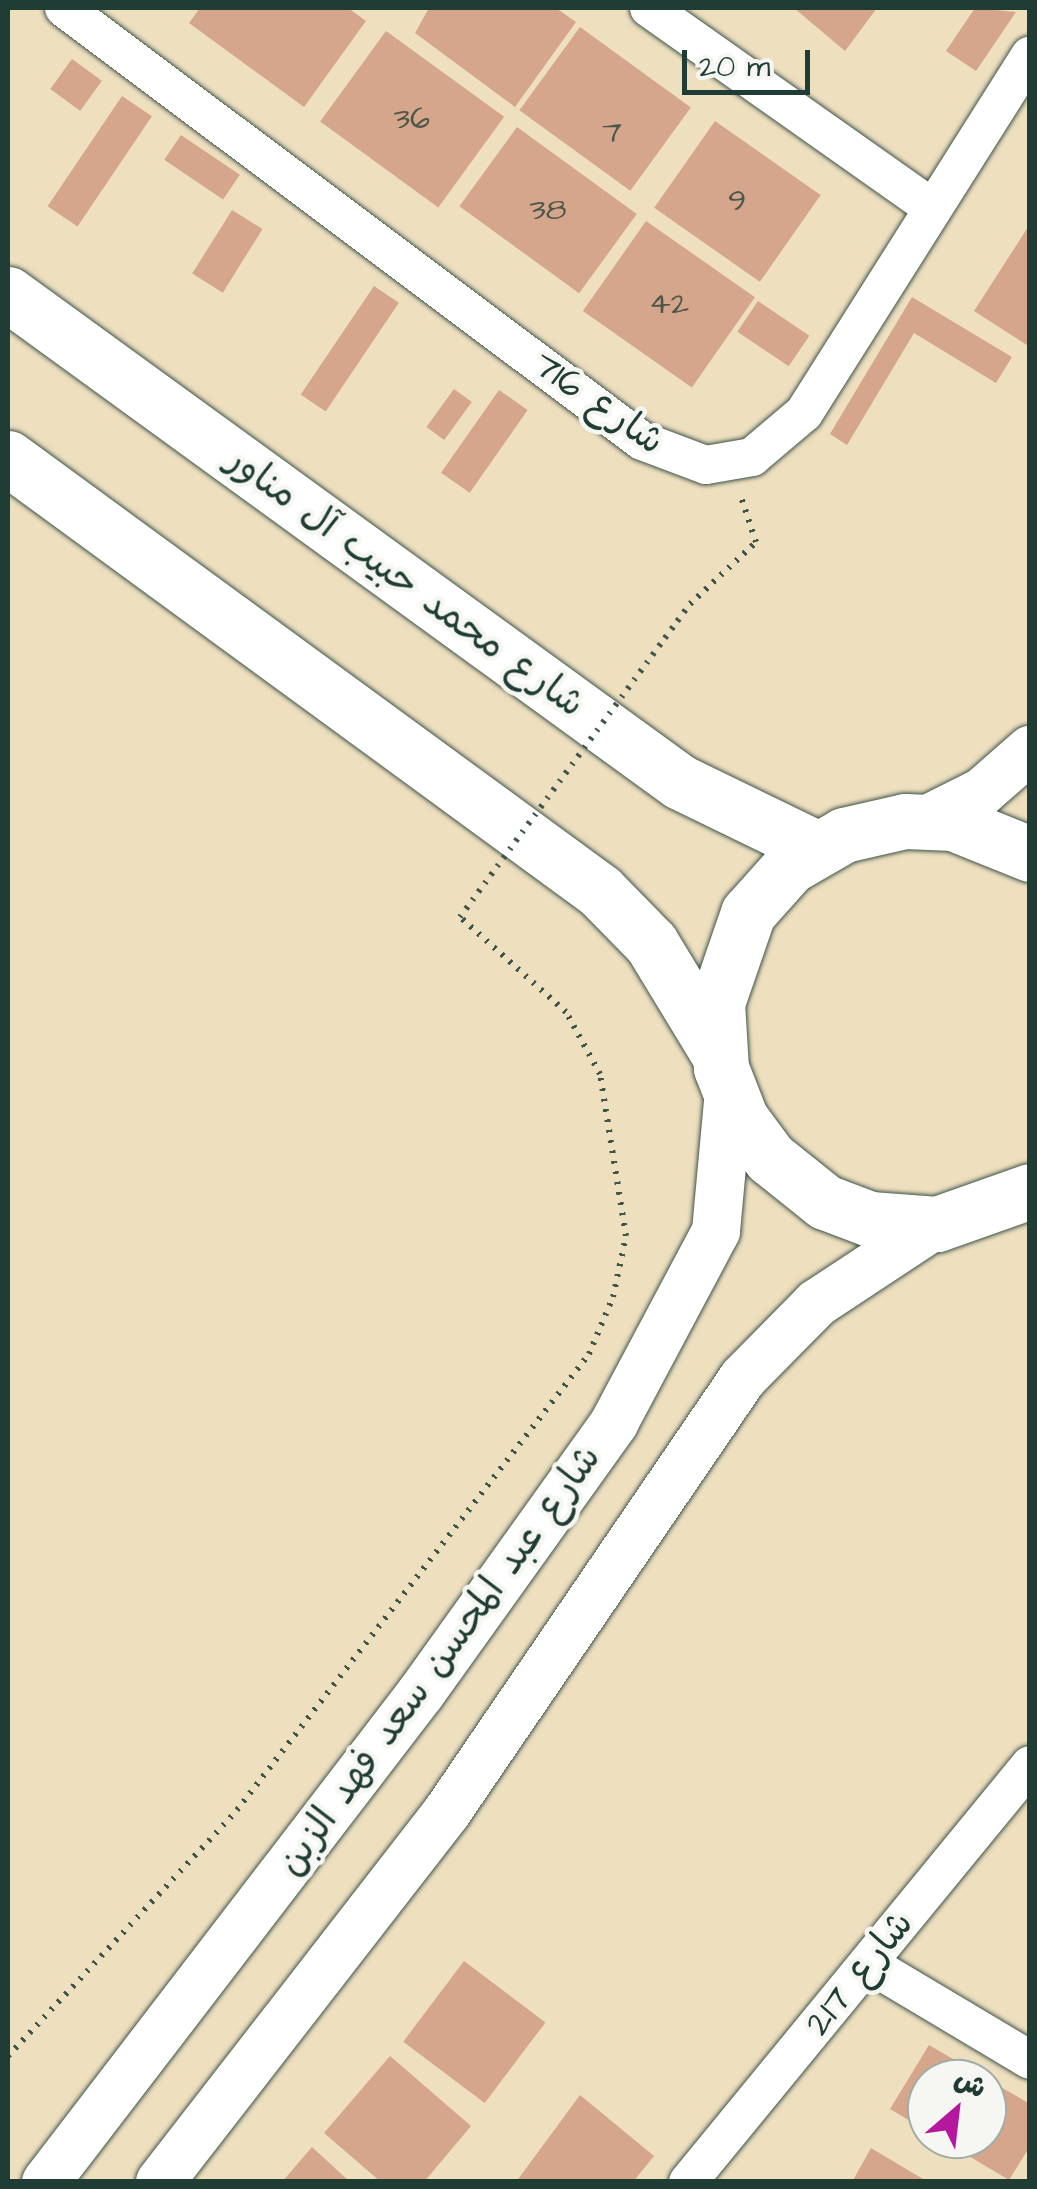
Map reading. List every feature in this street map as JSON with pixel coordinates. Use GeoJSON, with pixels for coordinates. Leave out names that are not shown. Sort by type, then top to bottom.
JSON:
{"type":"FeatureCollection","features":[{"type":"Feature","properties":{"kind":"main road","name":"شارع محمد حبيب آل مناور"},"geometry":{"type":"LineString","coordinates":[[8,294],[680,782],[816,848]]}},
{"type":"Feature","properties":{"kind":"main road"},"geometry":{"type":"LineString","coordinates":[[8,458],[600,891],[651,944],[770,1158],[825,1202],[870,1219],[982,1223],[1030,1191]]}},
{"type":"Feature","properties":{"kind":"main road"},"geometry":{"type":"LineString","coordinates":[[724,1073],[717,1002],[733,941],[767,888],[816,848],[874,825],[924,821],[980,830],[1030,854]]}},
{"type":"Feature","properties":{"kind":"street","name":"شارع 716"},"geometry":{"type":"LineString","coordinates":[[64,8],[642,441],[683,462],[752,457],[789,431],[1030,55]]}},
{"type":"Feature","properties":{"kind":"street"},"geometry":{"type":"LineString","coordinates":[[649,8],[932,208]]}},
{"type":"Feature","properties":{"kind":"street"},"geometry":{"type":"LineString","coordinates":[[924,821],[982,792],[1030,750]]}},
{"type":"Feature","properties":{"kind":"street","name":"شارع عبد المحسن سعد فهد الزبن"},"geometry":{"type":"LineString","coordinates":[[46,2182],[421,1693],[614,1423],[716,1231],[724,1073]]}},
{"type":"Feature","properties":{"kind":"street"},"geometry":{"type":"LineString","coordinates":[[160,2182],[470,1782],[744,1378],[817,1303],[982,1223]]}},
{"type":"Feature","properties":{"kind":"street","name":"شارع 217"},"geometry":{"type":"LineString","coordinates":[[688,2182],[1030,1766]]}},
{"type":"Feature","properties":{"kind":"street"},"geometry":{"type":"LineString","coordinates":[[869,1964],[1030,2060]]}},
{"type":"Feature","properties":{"kind":"path"},"geometry":{"type":"LineString","coordinates":[[8,2056],[236,1810],[589,1354],[612,1297],[626,1236],[600,1074],[566,1012],[460,917],[690,604],[756,542]]}},
{"type":"Feature","properties":{"kind":"building"},"geometry":{"type":"Polygon","coordinates":[[[200,8],[348,8],[366,21],[304,107],[189,23],[200,8]]]}},
{"type":"Feature","properties":{"kind":"building"},"geometry":{"type":"Polygon","coordinates":[[[429,8],[556,8],[576,22],[515,107],[415,33],[429,8]]]}},
{"type":"Feature","properties":{"kind":"building"},"geometry":{"type":"Polygon","coordinates":[[[794,8],[877,8],[845,51],[794,8]]]}},
{"type":"Feature","properties":{"kind":"building"},"geometry":{"type":"Polygon","coordinates":[[[975,8],[1016,12],[976,71],[946,51],[975,8]]]}},
{"type":"Feature","properties":{"kind":"building"},"geometry":{"type":"Polygon","coordinates":[[[580,27],[691,108],[630,191],[519,110],[580,27]]]}},
{"type":"Feature","properties":{"kind":"building"},"geometry":{"type":"Polygon","coordinates":[[[386,31],[504,117],[438,207],[320,122],[386,31]]]}},
{"type":"Feature","properties":{"kind":"building"},"geometry":{"type":"Polygon","coordinates":[[[72,59],[102,81],[80,111],[50,89],[72,59]]]}},
{"type":"Feature","properties":{"kind":"building"},"geometry":{"type":"Polygon","coordinates":[[[122,96],[152,116],[77,226],[48,206],[122,96]]]}},
{"type":"Feature","properties":{"kind":"building"},"geometry":{"type":"Polygon","coordinates":[[[715,121],[821,195],[760,282],[654,208],[715,121]]]}},
{"type":"Feature","properties":{"kind":"building"},"geometry":{"type":"Polygon","coordinates":[[[517,127],[637,214],[579,293],[459,206],[517,127]]]}},
{"type":"Feature","properties":{"kind":"building"},"geometry":{"type":"Polygon","coordinates":[[[181,135],[240,175],[223,200],[164,160],[181,135]]]}},
{"type":"Feature","properties":{"kind":"building"},"geometry":{"type":"Polygon","coordinates":[[[232,210],[263,229],[223,293],[192,274],[232,210]]]}},
{"type":"Feature","properties":{"kind":"building"},"geometry":{"type":"Polygon","coordinates":[[[646,221],[755,297],[692,387],[583,311],[646,221]]]}},
{"type":"Feature","properties":{"kind":"building"},"geometry":{"type":"Polygon","coordinates":[[[1030,224],[1030,347],[974,311],[1030,224]]]}},
{"type":"Feature","properties":{"kind":"building"},"geometry":{"type":"Polygon","coordinates":[[[374,286],[399,303],[326,411],[301,395],[374,286]]]}},
{"type":"Feature","properties":{"kind":"building"},"geometry":{"type":"Polygon","coordinates":[[[912,297],[1012,357],[996,383],[914,333],[847,445],[830,434],[912,297]]]}},
{"type":"Feature","properties":{"kind":"building"},"geometry":{"type":"Polygon","coordinates":[[[758,301],[809,336],[789,366],[737,332],[758,301]]]}},
{"type":"Feature","properties":{"kind":"building"},"geometry":{"type":"Polygon","coordinates":[[[454,389],[472,402],[444,440],[426,427],[454,389]]]}},
{"type":"Feature","properties":{"kind":"building"},"geometry":{"type":"Polygon","coordinates":[[[499,390],[528,410],[470,493],[441,473],[499,390]]]}},
{"type":"Feature","properties":{"kind":"building"},"geometry":{"type":"Polygon","coordinates":[[[464,1961],[545,2022],[485,2103],[403,2042],[464,1961]]]}},
{"type":"Feature","properties":{"kind":"building"},"geometry":{"type":"Polygon","coordinates":[[[929,2045],[953,2059],[920,2059],[929,2045]]]}},
{"type":"Feature","properties":{"kind":"building"},"geometry":{"type":"Polygon","coordinates":[[[390,2056],[471,2126],[424,2182],[381,2182],[324,2133],[390,2056]]]}},
{"type":"Feature","properties":{"kind":"building"},"geometry":{"type":"Polygon","coordinates":[[[907,2081],[907,2119],[890,2109],[907,2081]]]}},
{"type":"Feature","properties":{"kind":"building"},"geometry":{"type":"Polygon","coordinates":[[[1007,2091],[1030,2104],[1030,2146],[1009,2180],[974,2159],[1007,2159],[1007,2091]]]}},
{"type":"Feature","properties":{"kind":"building"},"geometry":{"type":"Polygon","coordinates":[[[580,2095],[654,2156],[633,2182],[516,2182],[580,2095]]]}},
{"type":"Feature","properties":{"kind":"building"},"geometry":{"type":"Polygon","coordinates":[[[312,2147],[350,2182],[282,2182],[312,2147]]]}},
{"type":"Feature","properties":{"kind":"building"},"geometry":{"type":"Polygon","coordinates":[[[871,2148],[928,2182],[852,2182],[871,2148]]]}}]}
